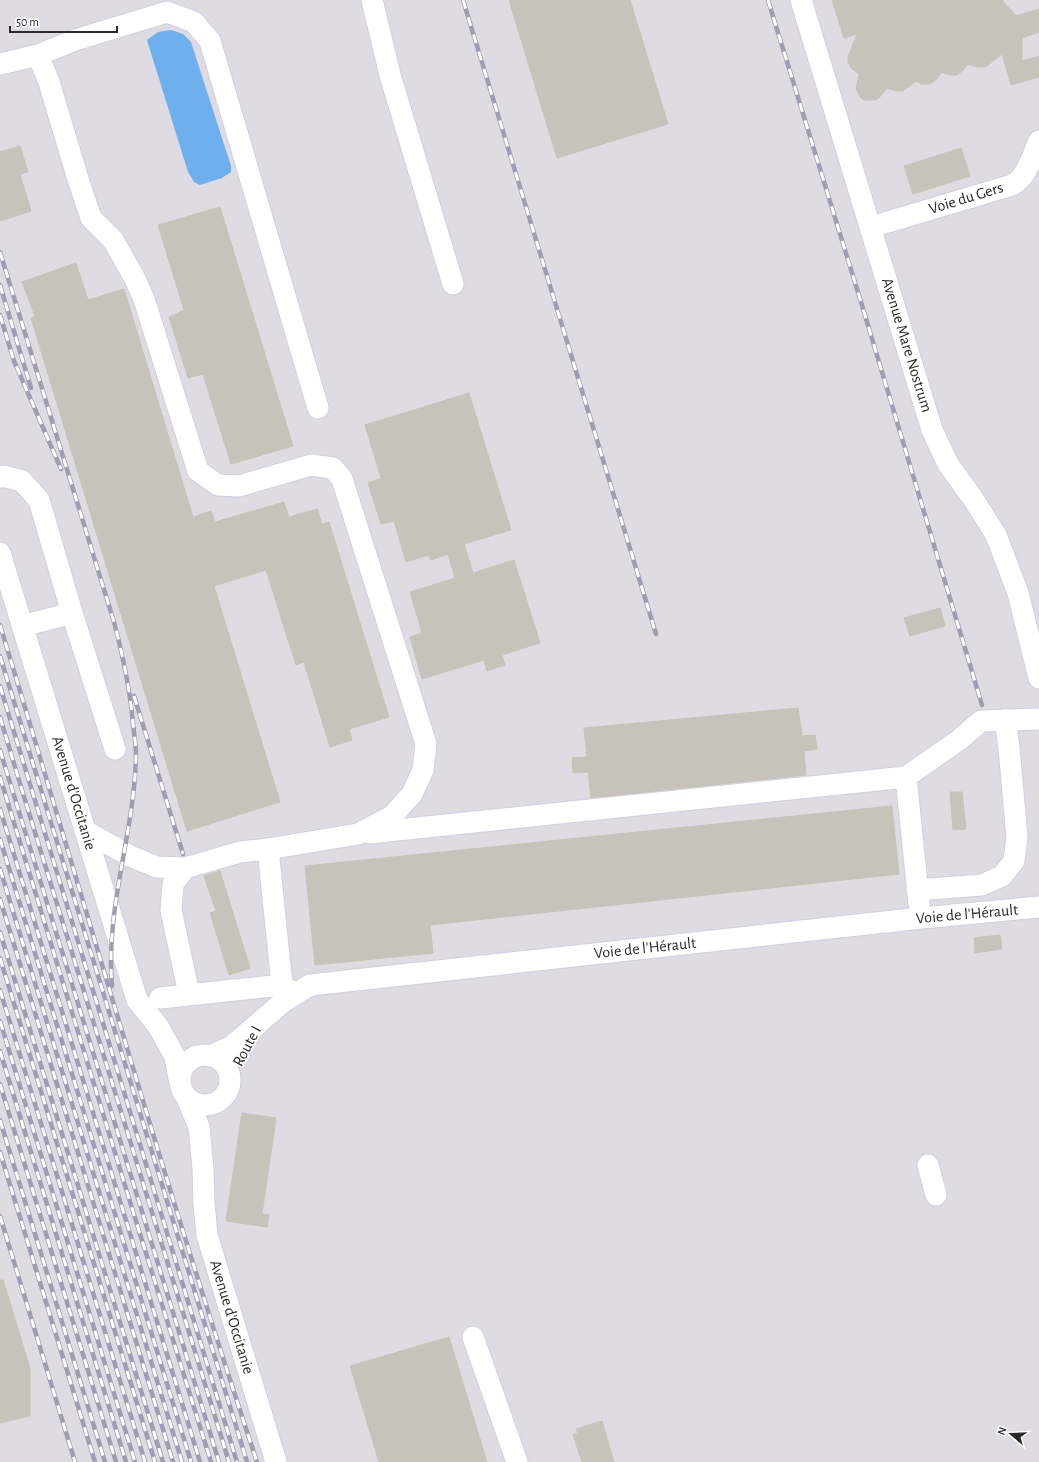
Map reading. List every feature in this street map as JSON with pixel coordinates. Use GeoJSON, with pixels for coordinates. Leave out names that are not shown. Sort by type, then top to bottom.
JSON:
{"type":"FeatureCollection","features":[{"type":"Feature","properties":{"kind":"street"},"geometry":{"type":"LineString","coordinates":[[372,0],[390,75],[453,284]]}},
{"type":"Feature","properties":{"kind":"street","name":"Avenue Mare Nostrum"},"geometry":{"type":"LineString","coordinates":[[801,0],[932,430],[948,464],[972,497],[996,535],[1018,593],[1039,678]]}},
{"type":"Feature","properties":{"kind":"street"},"geometry":{"type":"LineString","coordinates":[[0,64],[38,55],[75,40],[182,8],[210,41],[318,408]]}},
{"type":"Feature","properties":{"kind":"street"},"geometry":{"type":"LineString","coordinates":[[38,55],[49,82],[91,218],[113,240],[134,277],[144,299],[198,471],[218,486],[239,486],[311,465],[333,468],[342,479],[426,744],[423,770],[412,794],[392,816],[358,834]]}},
{"type":"Feature","properties":{"kind":"street","name":"Voie du Gers"},"geometry":{"type":"LineString","coordinates":[[871,227],[1012,185],[1019,181],[1039,142]]}},
{"type":"Feature","properties":{"kind":"street"},"geometry":{"type":"LineString","coordinates":[[0,477],[3,476],[22,481],[39,500],[72,614],[115,749]]}},
{"type":"Feature","properties":{"kind":"street","name":"Avenue d'Occitanie"},"geometry":{"type":"LineString","coordinates":[[0,553],[137,1000],[158,1026],[175,1057],[181,1089],[187,1098],[199,1127],[207,1235],[276,1462]]}},
{"type":"Feature","properties":{"kind":"street"},"geometry":{"type":"LineString","coordinates":[[22,626],[72,614]]}},
{"type":"Feature","properties":{"kind":"street"},"geometry":{"type":"LineString","coordinates":[[86,831],[130,856],[157,867],[185,868],[240,852],[268,849],[358,834],[906,777],[959,740],[981,720],[1039,719]]}},
{"type":"Feature","properties":{"kind":"street"},"geometry":{"type":"LineString","coordinates":[[918,890],[982,885],[1002,876],[1014,861],[1017,837],[1005,720]]}},
{"type":"Feature","properties":{"kind":"street"},"geometry":{"type":"LineString","coordinates":[[906,777],[922,918]]}},
{"type":"Feature","properties":{"kind":"street"},"geometry":{"type":"LineString","coordinates":[[160,998],[189,994],[289,989],[268,849]]}},
{"type":"Feature","properties":{"kind":"street"},"geometry":{"type":"LineString","coordinates":[[185,868],[173,884],[171,910],[189,994]]}},
{"type":"Feature","properties":{"kind":"street","name":"Voie de l'Hérault"},"geometry":{"type":"LineString","coordinates":[[262,1020],[283,1002],[289,989],[310,985],[922,918],[1039,907]]}},
{"type":"Feature","properties":{"kind":"street","name":"Route I"},"geometry":{"type":"LineString","coordinates":[[208,1055],[232,1046],[262,1020]]}},
{"type":"Feature","properties":{"kind":"street","name":"Route I"},"geometry":{"type":"LineString","coordinates":[[225,1090],[242,1052],[262,1020]]}},
{"type":"Feature","properties":{"kind":"street","name":"Avenue d'Occitanie"},"geometry":{"type":"LineString","coordinates":[[158,1026],[183,1045],[220,1061],[227,1070],[225,1090],[211,1126],[203,1169]]}},
{"type":"Feature","properties":{"kind":"street"},"geometry":{"type":"LineString","coordinates":[[179,1078],[184,1066],[194,1058],[208,1055]]}},
{"type":"Feature","properties":{"kind":"street"},"geometry":{"type":"LineString","coordinates":[[187,1098],[198,1104],[210,1105],[225,1090]]}},
{"type":"Feature","properties":{"kind":"street"},"geometry":{"type":"LineString","coordinates":[[928,1165],[936,1195]]}},
{"type":"Feature","properties":{"kind":"street"},"geometry":{"type":"LineString","coordinates":[[473,1337],[517,1462]]}},
{"type":"Feature","properties":{"kind":"shaded area"},"geometry":{"type":"Polygon","coordinates":[[[0,0],[1039,0],[1039,1462],[0,1462],[0,0]]]}},
{"type":"Feature","properties":{"kind":"water"},"geometry":{"type":"Polygon","coordinates":[[[171,30],[183,34],[191,42],[231,166],[231,172],[222,178],[200,185],[194,182],[188,172],[147,40],[158,32],[171,30]]]}},
{"type":"Feature","properties":{"kind":"building"},"geometry":{"type":"Polygon","coordinates":[[[509,0],[630,0],[668,124],[557,158],[509,0]]]}},
{"type":"Feature","properties":{"kind":"building"},"geometry":{"type":"Polygon","coordinates":[[[832,0],[1002,0],[1016,16],[1039,9],[1039,32],[1022,38],[1022,61],[1039,56],[1039,77],[1011,85],[1002,54],[987,66],[977,67],[968,64],[957,75],[950,75],[942,72],[936,80],[930,84],[921,84],[916,81],[903,91],[896,91],[887,88],[879,98],[875,100],[865,100],[861,98],[856,89],[859,74],[851,68],[848,62],[848,57],[857,34],[844,38],[832,0]]]}},
{"type":"Feature","properties":{"kind":"building"},"geometry":{"type":"Polygon","coordinates":[[[20,146],[28,172],[20,174],[31,211],[0,221],[0,152],[20,146]]]}},
{"type":"Feature","properties":{"kind":"building"},"geometry":{"type":"Polygon","coordinates":[[[961,148],[970,176],[913,194],[904,166],[961,148]]]}},
{"type":"Feature","properties":{"kind":"building"},"geometry":{"type":"Polygon","coordinates":[[[220,207],[293,446],[231,464],[203,374],[188,378],[169,317],[184,310],[158,225],[220,207]]]}},
{"type":"Feature","properties":{"kind":"building"},"geometry":{"type":"Polygon","coordinates":[[[76,263],[88,300],[124,289],[193,517],[211,511],[215,522],[284,502],[289,517],[317,509],[322,524],[329,522],[389,717],[349,729],[352,740],[330,747],[304,662],[296,665],[266,570],[214,586],[280,802],[187,831],[31,318],[35,316],[22,282],[76,263]]]}},
{"type":"Feature","properties":{"kind":"building"},"geometry":{"type":"Polygon","coordinates":[[[469,393],[511,530],[464,544],[473,573],[514,560],[540,643],[502,655],[505,665],[487,671],[484,660],[422,679],[410,637],[422,633],[410,592],[455,578],[448,554],[431,560],[429,555],[406,562],[394,521],[381,524],[368,483],[381,478],[365,425],[469,393]]]}},
{"type":"Feature","properties":{"kind":"building"},"geometry":{"type":"Polygon","coordinates":[[[940,608],[945,626],[910,636],[904,618],[940,608]]]}},
{"type":"Feature","properties":{"kind":"building"},"geometry":{"type":"Polygon","coordinates":[[[798,708],[802,736],[815,735],[817,749],[804,751],[806,775],[591,798],[588,772],[573,773],[572,758],[587,757],[584,728],[798,708]]]}},
{"type":"Feature","properties":{"kind":"building"},"geometry":{"type":"Polygon","coordinates":[[[950,792],[962,792],[966,829],[953,830],[950,792]]]}},
{"type":"Feature","properties":{"kind":"building"},"geometry":{"type":"Polygon","coordinates":[[[892,806],[899,874],[430,925],[433,953],[315,965],[305,866],[892,806]]]}},
{"type":"Feature","properties":{"kind":"building"},"geometry":{"type":"Polygon","coordinates":[[[220,871],[250,968],[229,975],[210,913],[216,911],[204,876],[220,871]]]}},
{"type":"Feature","properties":{"kind":"building"},"geometry":{"type":"Polygon","coordinates":[[[1000,935],[1002,949],[975,953],[974,938],[1000,935]]]}},
{"type":"Feature","properties":{"kind":"building"},"geometry":{"type":"Polygon","coordinates":[[[242,1113],[276,1118],[262,1214],[269,1215],[267,1227],[226,1221],[242,1113]]]}},
{"type":"Feature","properties":{"kind":"building"},"geometry":{"type":"Polygon","coordinates":[[[0,1280],[3,1280],[30,1368],[30,1416],[0,1423],[0,1280]]]}},
{"type":"Feature","properties":{"kind":"building"},"geometry":{"type":"Polygon","coordinates":[[[449,1337],[487,1462],[379,1462],[350,1366],[449,1337]]]}},
{"type":"Feature","properties":{"kind":"building"},"geometry":{"type":"Polygon","coordinates":[[[602,1421],[614,1462],[582,1462],[573,1435],[578,1433],[576,1429],[602,1421]]]}},
{"type":"Feature","properties":{"kind":"railway"},"geometry":{"type":"LineString","coordinates":[[463,0],[656,634]]}},
{"type":"Feature","properties":{"kind":"railway"},"geometry":{"type":"LineString","coordinates":[[768,0],[861,302],[982,705]]}},
{"type":"Feature","properties":{"kind":"railway"},"geometry":{"type":"LineString","coordinates":[[0,252],[114,622],[130,698],[136,750],[134,783],[131,812],[116,898],[111,957],[112,986]]}},
{"type":"Feature","properties":{"kind":"railway"},"geometry":{"type":"LineString","coordinates":[[0,285],[31,388]]}},
{"type":"Feature","properties":{"kind":"railway"},"geometry":{"type":"LineString","coordinates":[[0,315],[14,361],[61,469]]}},
{"type":"Feature","properties":{"kind":"railway"},"geometry":{"type":"LineString","coordinates":[[0,625],[190,1254],[257,1462]]}},
{"type":"Feature","properties":{"kind":"railway"},"geometry":{"type":"LineString","coordinates":[[0,656],[247,1462]]}},
{"type":"Feature","properties":{"kind":"railway"},"geometry":{"type":"LineString","coordinates":[[0,686],[237,1462]]}},
{"type":"Feature","properties":{"kind":"railway"},"geometry":{"type":"LineString","coordinates":[[134,696],[183,854]]}},
{"type":"Feature","properties":{"kind":"railway"},"geometry":{"type":"LineString","coordinates":[[0,717],[229,1462]]}},
{"type":"Feature","properties":{"kind":"railway"},"geometry":{"type":"LineString","coordinates":[[0,750],[219,1462]]}},
{"type":"Feature","properties":{"kind":"railway"},"geometry":{"type":"LineString","coordinates":[[0,777],[211,1462]]}},
{"type":"Feature","properties":{"kind":"railway"},"geometry":{"type":"LineString","coordinates":[[0,809],[200,1462]]}},
{"type":"Feature","properties":{"kind":"railway"},"geometry":{"type":"LineString","coordinates":[[0,839],[191,1462]]}},
{"type":"Feature","properties":{"kind":"railway"},"geometry":{"type":"LineString","coordinates":[[0,869],[182,1462]]}},
{"type":"Feature","properties":{"kind":"railway"},"geometry":{"type":"LineString","coordinates":[[0,899],[173,1462]]}},
{"type":"Feature","properties":{"kind":"railway"},"geometry":{"type":"LineString","coordinates":[[0,932],[163,1462]]}},
{"type":"Feature","properties":{"kind":"railway"},"geometry":{"type":"LineString","coordinates":[[0,958],[155,1462]]}},
{"type":"Feature","properties":{"kind":"railway"},"geometry":{"type":"LineString","coordinates":[[0,990],[145,1462]]}},
{"type":"Feature","properties":{"kind":"railway"},"geometry":{"type":"LineString","coordinates":[[0,1021],[135,1462]]}},
{"type":"Feature","properties":{"kind":"railway"},"geometry":{"type":"LineString","coordinates":[[0,1051],[126,1462]]}},
{"type":"Feature","properties":{"kind":"railway"},"geometry":{"type":"LineString","coordinates":[[0,1084],[116,1462]]}},
{"type":"Feature","properties":{"kind":"railway"},"geometry":{"type":"LineString","coordinates":[[0,1120],[105,1462]]}},
{"type":"Feature","properties":{"kind":"railway"},"geometry":{"type":"LineString","coordinates":[[0,1152],[95,1462]]}},
{"type":"Feature","properties":{"kind":"railway"},"geometry":{"type":"LineString","coordinates":[[0,1216],[75,1462]]}}]}
